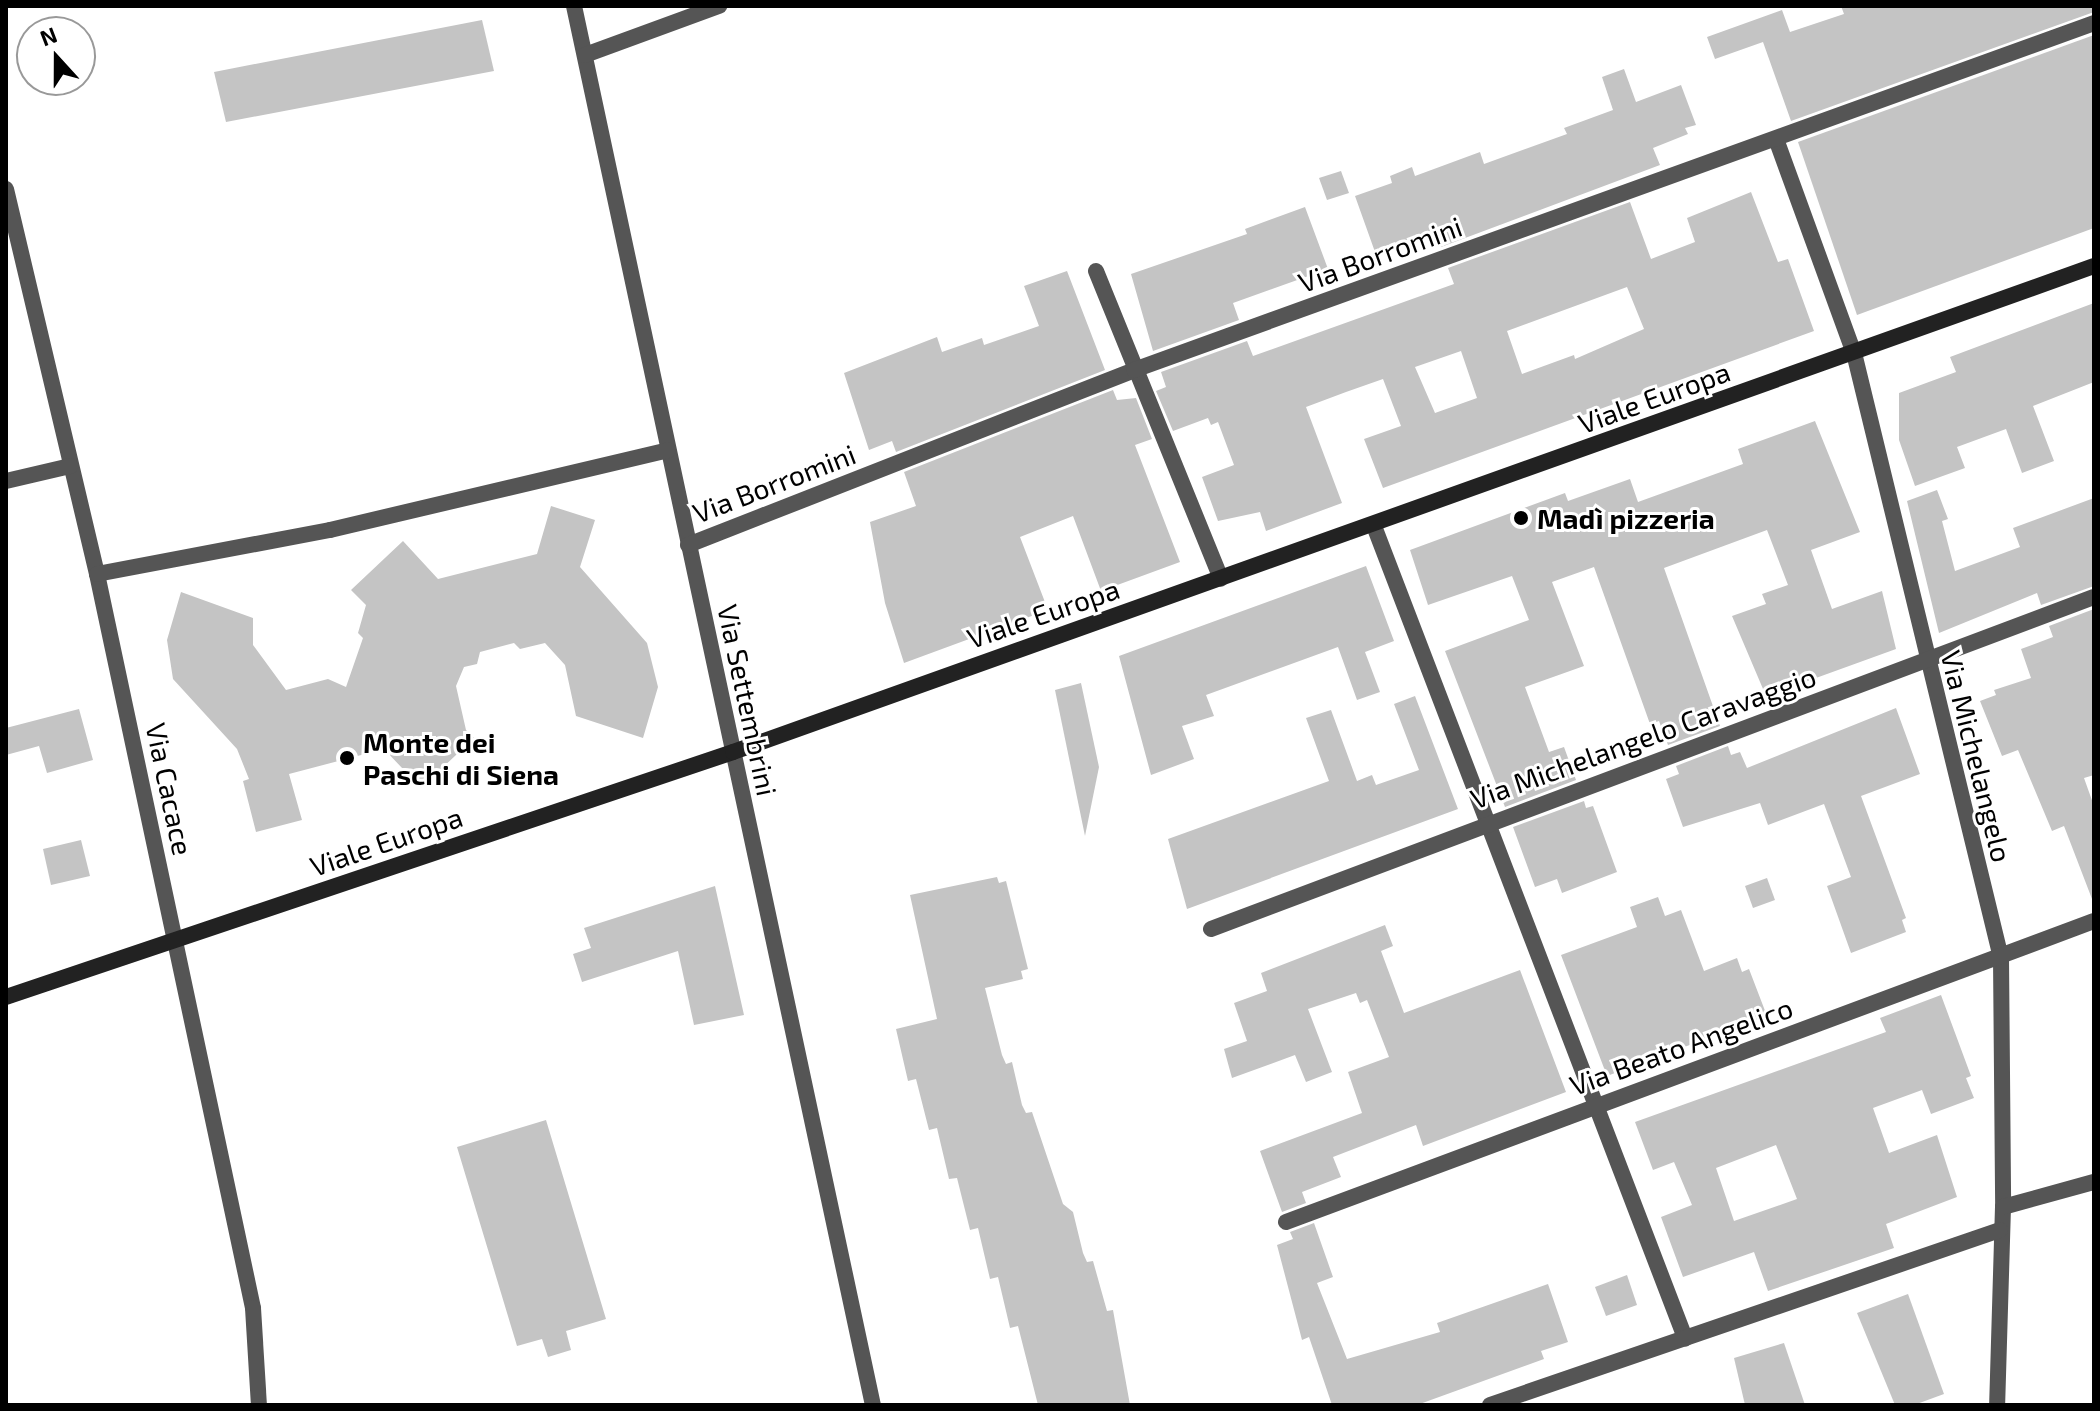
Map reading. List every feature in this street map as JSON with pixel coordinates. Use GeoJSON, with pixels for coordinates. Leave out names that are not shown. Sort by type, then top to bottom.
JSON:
{"type":"FeatureCollection","features":[{"type":"Feature","properties":{"kind":"street","name":"Via Settembrini"},"geometry":{"type":"LineString","coordinates":[[574,6],[873,1405]]}},
{"type":"Feature","properties":{"kind":"street"},"geometry":{"type":"LineString","coordinates":[[585,55],[719,6]]}},
{"type":"Feature","properties":{"kind":"street","name":"Via Borromini"},"geometry":{"type":"LineString","coordinates":[[688,545],[1134,370],[2094,23]]}},
{"type":"Feature","properties":{"kind":"street","name":"Via Michelangelo"},"geometry":{"type":"LineString","coordinates":[[1776,139],[1854,353],[2001,958],[2003,1207],[1997,1405]]}},
{"type":"Feature","properties":{"kind":"street","name":"Via Cacace"},"geometry":{"type":"LineString","coordinates":[[6,189],[97,574],[253,1308],[259,1405]]}},
{"type":"Feature","properties":{"kind":"street","name":"Viale Europa"},"geometry":{"type":"LineString","coordinates":[[6,997],[733,752],[1374,526],[2094,266]]}},
{"type":"Feature","properties":{"kind":"street"},"geometry":{"type":"LineString","coordinates":[[1096,271],[1221,579]]}},
{"type":"Feature","properties":{"kind":"street"},"geometry":{"type":"LineString","coordinates":[[97,574],[330,530],[668,450]]}},
{"type":"Feature","properties":{"kind":"street"},"geometry":{"type":"LineString","coordinates":[[6,481],[70,466]]}},
{"type":"Feature","properties":{"kind":"street"},"geometry":{"type":"LineString","coordinates":[[1374,526],[1685,1338]]}},
{"type":"Feature","properties":{"kind":"street","name":"Via Michelangelo Caravaggio"},"geometry":{"type":"LineString","coordinates":[[1211,929],[2094,597]]}},
{"type":"Feature","properties":{"kind":"street","name":"Via Beato Angelico"},"geometry":{"type":"LineString","coordinates":[[1286,1222],[2094,921]]}},
{"type":"Feature","properties":{"kind":"street"},"geometry":{"type":"LineString","coordinates":[[2003,1207],[2094,1182]]}},
{"type":"Feature","properties":{"kind":"street"},"geometry":{"type":"LineString","coordinates":[[1490,1405],[2000,1230]]}},
{"type":"Feature","properties":{"kind":"building"},"geometry":{"type":"Polygon","coordinates":[[[1841,6],[2094,6],[2094,12],[1791,121],[1763,42],[1715,59],[1707,37],[1782,10],[1790,32],[1844,14],[1841,6]]]}},
{"type":"Feature","properties":{"kind":"building"},"geometry":{"type":"Polygon","coordinates":[[[482,20],[494,71],[226,122],[214,72],[482,20]]]}},
{"type":"Feature","properties":{"kind":"building"},"geometry":{"type":"Polygon","coordinates":[[[2094,35],[2094,228],[1857,315],[1798,142],[2094,35]]]}},
{"type":"Feature","properties":{"kind":"building"},"geometry":{"type":"Polygon","coordinates":[[[1624,69],[1636,102],[1681,85],[1696,125],[1685,128],[1688,134],[1653,148],[1660,165],[1441,247],[1435,230],[1375,252],[1355,196],[1392,183],[1390,176],[1412,167],[1415,176],[1480,152],[1484,164],[1567,134],[1564,128],[1613,110],[1602,77],[1624,69]]]}},
{"type":"Feature","properties":{"kind":"building"},"geometry":{"type":"Polygon","coordinates":[[[1341,171],[1349,193],[1327,200],[1319,178],[1341,171]]]}},
{"type":"Feature","properties":{"kind":"building"},"geometry":{"type":"Polygon","coordinates":[[[1751,192],[1778,262],[1788,259],[1814,331],[1383,488],[1364,439],[1401,426],[1383,379],[1346,392],[1306,407],[1342,503],[1266,531],[1260,512],[1218,521],[1202,477],[1234,465],[1218,422],[1211,425],[1208,418],[1173,431],[1156,391],[1166,387],[1161,372],[1247,341],[1253,356],[1454,284],[1448,268],[1630,202],[1651,259],[1695,242],[1687,218],[1751,192]],[[1627,287],[1507,331],[1522,374],[1574,355],[1575,359],[1644,329],[1627,287]],[[1461,351],[1415,367],[1435,413],[1477,398],[1461,351]]]}},
{"type":"Feature","properties":{"kind":"building"},"geometry":{"type":"Polygon","coordinates":[[[1305,207],[1328,269],[1233,303],[1239,320],[1153,351],[1131,274],[1247,234],[1245,229],[1305,207]]]}},
{"type":"Feature","properties":{"kind":"building"},"geometry":{"type":"Polygon","coordinates":[[[1067,271],[1105,370],[896,452],[892,441],[869,450],[844,373],[937,337],[942,352],[982,338],[984,345],[1039,326],[1024,286],[1067,271]]]}},
{"type":"Feature","properties":{"kind":"building"},"geometry":{"type":"Polygon","coordinates":[[[2094,303],[2094,382],[2033,406],[2054,461],[2022,473],[2006,429],[1957,447],[1965,468],[1915,486],[1899,440],[1899,393],[1956,372],[1950,357],[2094,303]]]}},
{"type":"Feature","properties":{"kind":"building"},"geometry":{"type":"Polygon","coordinates":[[[1113,390],[1117,400],[1136,398],[1152,439],[1135,445],[1180,562],[1101,591],[1073,516],[1020,537],[1048,610],[904,663],[885,603],[870,522],[916,506],[904,472],[1113,390]]]}},
{"type":"Feature","properties":{"kind":"building"},"geometry":{"type":"Polygon","coordinates":[[[1815,421],[1860,532],[1811,550],[1832,609],[1882,591],[1896,649],[1766,696],[1732,616],[1766,604],[1762,594],[1788,585],[1767,530],[1664,568],[1720,726],[1668,745],[1659,721],[1650,724],[1594,567],[1552,582],[1584,666],[1525,687],[1549,752],[1564,747],[1576,780],[1505,807],[1445,651],[1529,620],[1512,576],[1428,605],[1410,550],[1565,493],[1568,501],[1630,479],[1638,502],[1743,464],[1738,449],[1815,421]]]}},
{"type":"Feature","properties":{"kind":"building"},"geometry":{"type":"Polygon","coordinates":[[[1937,490],[1948,519],[1942,521],[1955,571],[2020,547],[2013,528],[2094,498],[2094,586],[2041,605],[2037,593],[1939,633],[1907,501],[1937,490]]]}},
{"type":"Feature","properties":{"kind":"building"},"geometry":{"type":"Polygon","coordinates":[[[551,506],[595,520],[580,567],[647,643],[658,687],[643,738],[576,716],[565,665],[545,643],[520,649],[514,643],[480,652],[477,664],[464,667],[456,686],[466,730],[474,738],[421,788],[384,749],[289,774],[302,820],[256,832],[243,781],[249,779],[237,749],[173,679],[167,640],[181,592],[253,618],[253,645],[286,690],[328,679],[346,687],[363,638],[358,633],[366,605],[351,590],[403,541],[438,579],[537,554],[551,506]]]}},
{"type":"Feature","properties":{"kind":"building"},"geometry":{"type":"Polygon","coordinates":[[[1366,566],[1394,641],[1365,652],[1380,692],[1357,700],[1338,647],[1206,695],[1214,716],[1182,726],[1194,759],[1151,775],[1119,656],[1366,566]]]}},
{"type":"Feature","properties":{"kind":"building"},"geometry":{"type":"Polygon","coordinates":[[[2094,609],[2094,775],[2084,778],[2094,806],[2092,899],[2064,826],[2052,831],[2018,750],[2002,756],[1980,701],[1996,695],[1994,690],[2031,678],[2021,649],[2053,637],[2049,626],[2094,609]]]}},
{"type":"Feature","properties":{"kind":"building"},"geometry":{"type":"Polygon","coordinates":[[[1081,683],[1099,767],[1085,836],[1055,690],[1081,683]]]}},
{"type":"Feature","properties":{"kind":"building"},"geometry":{"type":"Polygon","coordinates":[[[1415,696],[1458,809],[1187,909],[1168,839],[1329,781],[1306,718],[1331,710],[1357,781],[1372,775],[1376,785],[1419,770],[1394,704],[1415,696]]]}},
{"type":"Feature","properties":{"kind":"building"},"geometry":{"type":"Polygon","coordinates":[[[1896,708],[1920,774],[1861,796],[1906,918],[1902,920],[1906,932],[1851,953],[1827,886],[1851,877],[1824,804],[1768,825],[1760,803],[1683,827],[1666,779],[1679,774],[1676,766],[1728,746],[1731,755],[1740,752],[1747,768],[1896,708]]]}},
{"type":"Feature","properties":{"kind":"building"},"geometry":{"type":"Polygon","coordinates":[[[79,709],[93,760],[47,773],[39,746],[6,755],[6,728],[79,709]]]}},
{"type":"Feature","properties":{"kind":"building"},"geometry":{"type":"Polygon","coordinates":[[[1584,801],[1586,808],[1593,806],[1617,872],[1562,893],[1557,879],[1535,887],[1513,827],[1584,801]]]}},
{"type":"Feature","properties":{"kind":"building"},"geometry":{"type":"Polygon","coordinates":[[[81,840],[90,876],[51,885],[43,849],[81,840]]]}},
{"type":"Feature","properties":{"kind":"building"},"geometry":{"type":"Polygon","coordinates":[[[997,877],[999,883],[1006,881],[1028,969],[1021,971],[1023,979],[985,988],[1002,1055],[1006,1064],[1012,1062],[1022,1105],[1026,1113],[1032,1112],[1063,1204],[1073,1212],[1083,1253],[1087,1262],[1093,1261],[1107,1311],[1113,1310],[1130,1405],[1038,1405],[1018,1326],[1010,1328],[998,1277],[990,1279],[978,1228],[970,1230],[957,1178],[949,1179],[937,1128],[929,1130],[916,1079],[908,1081],[896,1029],[937,1019],[910,895],[997,877]]]}},
{"type":"Feature","properties":{"kind":"building"},"geometry":{"type":"Polygon","coordinates":[[[1767,878],[1775,900],[1753,908],[1745,886],[1767,878]]]}},
{"type":"Feature","properties":{"kind":"building"},"geometry":{"type":"Polygon","coordinates":[[[715,886],[744,1015],[694,1025],[678,951],[582,982],[573,954],[591,948],[584,928],[715,886]]]}},
{"type":"Feature","properties":{"kind":"building"},"geometry":{"type":"Polygon","coordinates":[[[1658,897],[1665,916],[1681,910],[1704,971],[1737,958],[1742,972],[1749,969],[1767,1016],[1607,1076],[1561,955],[1637,927],[1630,907],[1658,897]]]}},
{"type":"Feature","properties":{"kind":"building"},"geometry":{"type":"Polygon","coordinates":[[[1385,925],[1393,946],[1381,951],[1404,1013],[1520,970],[1566,1092],[1423,1146],[1416,1125],[1333,1157],[1341,1177],[1302,1192],[1306,1203],[1282,1212],[1260,1151],[1362,1113],[1348,1072],[1389,1057],[1367,1000],[1360,1003],[1356,993],[1308,1009],[1332,1072],[1306,1082],[1295,1055],[1232,1078],[1224,1049],[1247,1041],[1234,1003],[1267,991],[1261,973],[1385,925]]]}},
{"type":"Feature","properties":{"kind":"building"},"geometry":{"type":"Polygon","coordinates":[[[1941,995],[1971,1076],[1966,1078],[1974,1098],[1931,1114],[1922,1090],[1873,1108],[1889,1153],[1937,1135],[1957,1197],[1886,1224],[1894,1248],[1768,1291],[1754,1252],[1683,1277],[1661,1217],[1692,1205],[1674,1162],[1653,1170],[1635,1122],[1886,1032],[1880,1018],[1941,995]],[[1776,1145],[1716,1168],[1734,1221],[1797,1199],[1776,1145]]]}},
{"type":"Feature","properties":{"kind":"building"},"geometry":{"type":"Polygon","coordinates":[[[546,1120],[606,1319],[566,1331],[571,1350],[548,1357],[542,1339],[517,1346],[457,1147],[546,1120]]]}},
{"type":"Feature","properties":{"kind":"building"},"geometry":{"type":"Polygon","coordinates":[[[1314,1223],[1333,1277],[1317,1283],[1347,1359],[1440,1332],[1437,1323],[1548,1284],[1568,1342],[1541,1351],[1544,1359],[1417,1405],[1332,1405],[1309,1337],[1302,1340],[1277,1245],[1293,1239],[1290,1232],[1314,1223]]]}},
{"type":"Feature","properties":{"kind":"building"},"geometry":{"type":"Polygon","coordinates":[[[1627,1275],[1637,1305],[1606,1316],[1595,1287],[1627,1275]]]}},
{"type":"Feature","properties":{"kind":"building"},"geometry":{"type":"Polygon","coordinates":[[[1908,1294],[1944,1394],[1914,1405],[1895,1405],[1857,1313],[1908,1294]]]}},
{"type":"Feature","properties":{"kind":"building"},"geometry":{"type":"Polygon","coordinates":[[[1784,1343],[1805,1405],[1745,1405],[1734,1358],[1784,1343]]]}},
{"type":"Feature","properties":{"kind":"place","name":"Madì pizzeria"},"geometry":{"type":"Point","coordinates":[1521,518]}},
{"type":"Feature","properties":{"kind":"place","name":"Monte dei Paschi di Siena"},"geometry":{"type":"Point","coordinates":[347,758]}}]}
